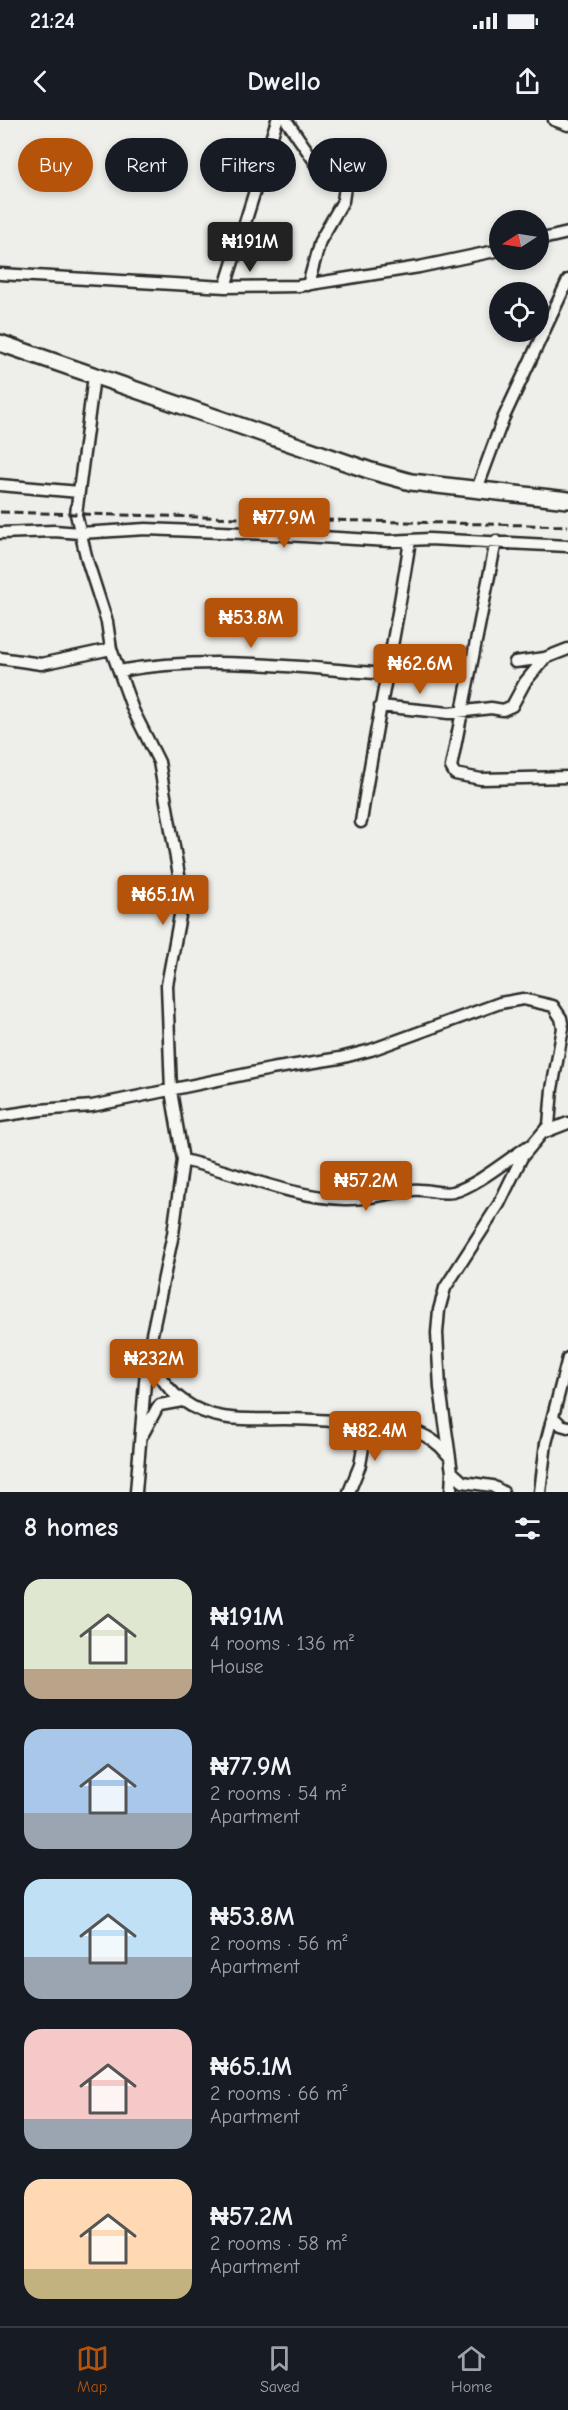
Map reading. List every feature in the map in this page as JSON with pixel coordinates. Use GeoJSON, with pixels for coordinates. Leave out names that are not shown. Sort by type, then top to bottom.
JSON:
{"type":"FeatureCollection","features":[{"type":"Feature","properties":{"kind":"main road"},"geometry":{"type":"LineString","coordinates":[[0,343],[371,471],[411,482],[568,500]]}},
{"type":"Feature","properties":{"kind":"street"},"geometry":{"type":"LineString","coordinates":[[225,287],[277,120]]}},
{"type":"Feature","properties":{"kind":"street"},"geometry":{"type":"LineString","coordinates":[[285,120],[320,169],[342,182],[345,187],[343,201],[320,241],[308,285]]}},
{"type":"Feature","properties":{"kind":"street"},"geometry":{"type":"LineString","coordinates":[[554,120],[568,125]]}},
{"type":"Feature","properties":{"kind":"street"},"geometry":{"type":"LineString","coordinates":[[549,237],[568,233]]}},
{"type":"Feature","properties":{"kind":"street"},"geometry":{"type":"LineString","coordinates":[[0,274],[225,287],[308,285],[419,267],[489,252]]}},
{"type":"Feature","properties":{"kind":"street"},"geometry":{"type":"LineString","coordinates":[[477,489],[503,419],[568,280]]}},
{"type":"Feature","properties":{"kind":"street"},"geometry":{"type":"LineString","coordinates":[[94,376],[76,514],[107,622],[111,649],[133,710],[159,762],[182,892],[181,910],[167,985],[171,1091],[183,1160],[171,1245],[147,1358],[136,1492]]}},
{"type":"Feature","properties":{"kind":"street"},"geometry":{"type":"LineString","coordinates":[[0,485],[78,492]]}},
{"type":"Feature","properties":{"kind":"street"},"geometry":{"type":"LineString","coordinates":[[0,532],[80,533],[146,529],[389,541],[496,541],[568,546]]}},
{"type":"Feature","properties":{"kind":"street"},"geometry":{"type":"LineString","coordinates":[[361,822],[380,706],[393,653],[410,540]]}},
{"type":"Feature","properties":{"kind":"street"},"geometry":{"type":"LineString","coordinates":[[496,541],[483,616],[451,766],[455,774],[481,779],[568,777]]}},
{"type":"Feature","properties":{"kind":"street"},"geometry":{"type":"LineString","coordinates":[[0,658],[41,664],[111,649]]}},
{"type":"Feature","properties":{"kind":"street"},"geometry":{"type":"LineString","coordinates":[[515,662],[545,658],[568,649]]}},
{"type":"Feature","properties":{"kind":"street"},"geometry":{"type":"LineString","coordinates":[[380,706],[449,713],[503,710],[512,706],[525,682],[545,658]]}},
{"type":"Feature","properties":{"kind":"street"},"geometry":{"type":"LineString","coordinates":[[119,671],[147,666],[216,661],[386,675]]}},
{"type":"Feature","properties":{"kind":"street"},"geometry":{"type":"LineString","coordinates":[[0,1116],[92,1106],[371,1050],[478,1009],[523,999],[553,1006],[561,1018],[563,1054],[552,1089],[549,1125],[545,1132],[494,1171],[454,1192],[415,1190],[344,1199],[244,1179],[183,1160]]}},
{"type":"Feature","properties":{"kind":"street"},"geometry":{"type":"LineString","coordinates":[[545,1132],[568,1123]]}},
{"type":"Feature","properties":{"kind":"street"},"geometry":{"type":"LineString","coordinates":[[451,1492],[452,1472],[440,1388],[437,1333],[439,1310],[445,1288],[499,1204],[522,1157],[533,1143]]}},
{"type":"Feature","properties":{"kind":"street"},"geometry":{"type":"LineString","coordinates":[[147,1358],[171,1392],[212,1416],[257,1421],[317,1419],[394,1425],[421,1433],[440,1444],[450,1458]]}},
{"type":"Feature","properties":{"kind":"street"},"geometry":{"type":"LineString","coordinates":[[540,1492],[546,1443],[568,1358]]}},
{"type":"Feature","properties":{"kind":"street"},"geometry":{"type":"LineString","coordinates":[[141,1438],[160,1405],[183,1401]]}},
{"type":"Feature","properties":{"kind":"street"},"geometry":{"type":"LineString","coordinates":[[554,1418],[561,1425],[568,1427]]}},
{"type":"Feature","properties":{"kind":"street"},"geometry":{"type":"LineString","coordinates":[[349,1492],[360,1465],[367,1424]]}},
{"type":"Feature","properties":{"kind":"street"},"geometry":{"type":"LineString","coordinates":[[452,1472],[463,1482],[492,1486],[503,1492]]}},
{"type":"Feature","properties":{"kind":"railway"},"geometry":{"type":"LineString","coordinates":[[0,512],[568,526]]}}]}
